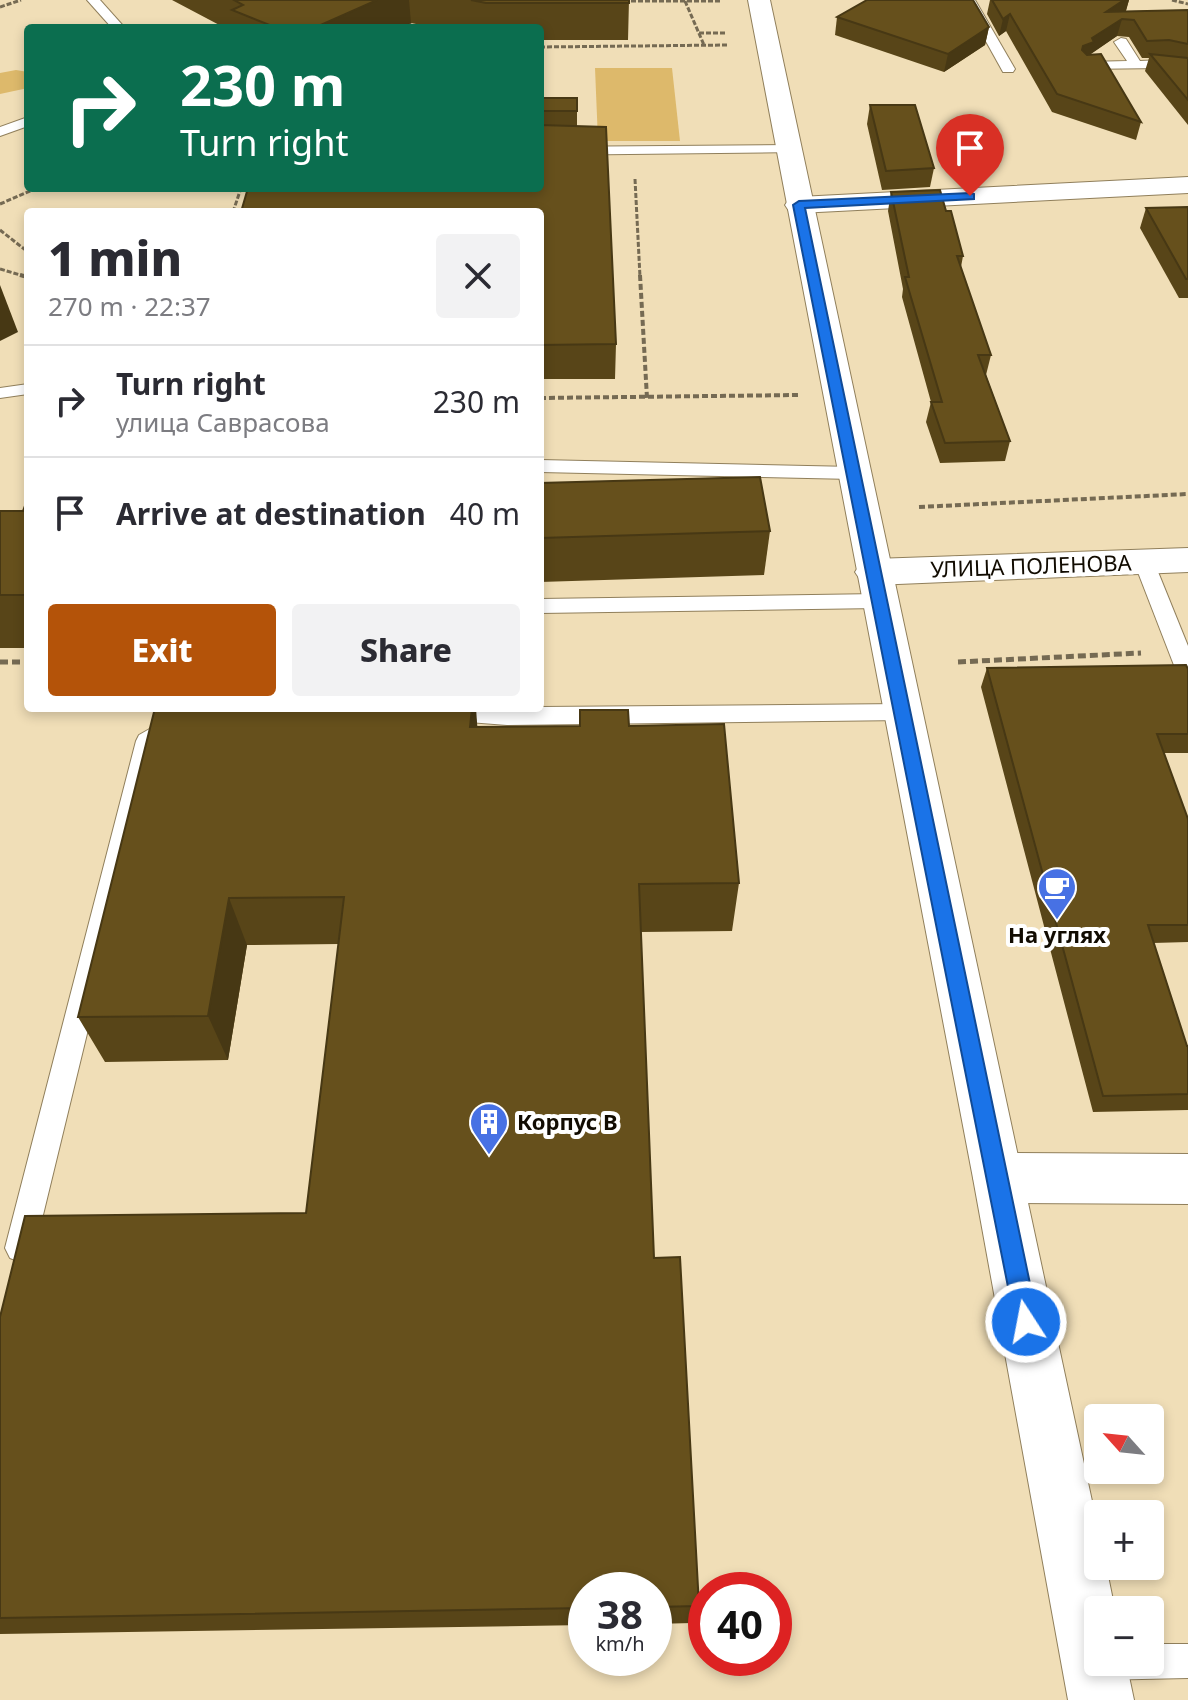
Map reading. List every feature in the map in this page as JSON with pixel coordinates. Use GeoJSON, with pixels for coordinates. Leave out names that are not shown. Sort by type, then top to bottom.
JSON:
{"type":"FeatureCollection","features":[{"type":"Feature","properties":{"kind":"street"},"geometry":{"type":"LineString","coordinates":[[759,0],[999,1178],[1097,1681]]}},
{"type":"Feature","properties":{"kind":"street"},"geometry":{"type":"LineString","coordinates":[[799,205],[1188,185]]}},
{"type":"Feature","properties":{"kind":"street","name":"УЛИЦА ПОЛЕНОВА"},"geometry":{"type":"LineString","coordinates":[[876,586],[1188,560]]}},
{"type":"Feature","properties":{"kind":"street"},"geometry":{"type":"LineString","coordinates":[[999,1178],[1188,1179]]}},
{"type":"Feature","properties":{"kind":"lane"},"geometry":{"type":"LineString","coordinates":[[93,0],[115,24]]}},
{"type":"Feature","properties":{"kind":"lane"},"geometry":{"type":"LineString","coordinates":[[969,0],[1008,69]]}},
{"type":"Feature","properties":{"kind":"lane"},"geometry":{"type":"LineString","coordinates":[[1121,42],[1136,64]]}},
{"type":"Feature","properties":{"kind":"lane"},"geometry":{"type":"LineString","coordinates":[[1087,66],[1163,64],[1188,69]]}},
{"type":"Feature","properties":{"kind":"lane"},"geometry":{"type":"LineString","coordinates":[[0,132],[24,123]]}},
{"type":"Feature","properties":{"kind":"lane"},"geometry":{"type":"LineString","coordinates":[[544,151],[791,149]]}},
{"type":"Feature","properties":{"kind":"lane"},"geometry":{"type":"LineString","coordinates":[[0,393],[24,390]]}},
{"type":"Feature","properties":{"kind":"lane"},"geometry":{"type":"LineString","coordinates":[[544,466],[853,473]]}},
{"type":"Feature","properties":{"kind":"lane"},"geometry":{"type":"LineString","coordinates":[[1144,562],[1188,673]]}},
{"type":"Feature","properties":{"kind":"lane"},"geometry":{"type":"LineString","coordinates":[[544,606],[876,586]]}},
{"type":"Feature","properties":{"kind":"lane"},"geometry":{"type":"LineString","coordinates":[[15,1265],[147,741],[192,712]]}},
{"type":"Feature","properties":{"kind":"lane"},"geometry":{"type":"LineString","coordinates":[[443,712],[507,717],[904,712]]}},
{"type":"Feature","properties":{"kind":"lane"},"geometry":{"type":"LineString","coordinates":[[1097,1681],[1188,1661]]}},
{"type":"Feature","properties":{"kind":"path"},"geometry":{"type":"LineString","coordinates":[[0,7],[21,0]]}},
{"type":"Feature","properties":{"kind":"path"},"geometry":{"type":"LineString","coordinates":[[1172,0],[1188,4]]}},
{"type":"Feature","properties":{"kind":"path"},"geometry":{"type":"LineString","coordinates":[[622,1],[720,1]]}},
{"type":"Feature","properties":{"kind":"path"},"geometry":{"type":"LineString","coordinates":[[685,1],[704,45]]}},
{"type":"Feature","properties":{"kind":"path"},"geometry":{"type":"LineString","coordinates":[[400,13],[412,24]]}},
{"type":"Feature","properties":{"kind":"path"},"geometry":{"type":"LineString","coordinates":[[699,33],[726,33]]}},
{"type":"Feature","properties":{"kind":"path"},"geometry":{"type":"LineString","coordinates":[[544,47],[727,45]]}},
{"type":"Feature","properties":{"kind":"path"},"geometry":{"type":"LineString","coordinates":[[634,150],[647,398]]}},
{"type":"Feature","properties":{"kind":"path"},"geometry":{"type":"LineString","coordinates":[[0,204],[28,192]]}},
{"type":"Feature","properties":{"kind":"path"},"geometry":{"type":"LineString","coordinates":[[0,230],[24,249]]}},
{"type":"Feature","properties":{"kind":"path"},"geometry":{"type":"LineString","coordinates":[[0,269],[24,276]]}},
{"type":"Feature","properties":{"kind":"path"},"geometry":{"type":"LineString","coordinates":[[544,398],[802,395]]}},
{"type":"Feature","properties":{"kind":"path"},"geometry":{"type":"LineString","coordinates":[[919,507],[1188,494]]}},
{"type":"Feature","properties":{"kind":"path"},"geometry":{"type":"LineString","coordinates":[[958,662],[1180,651]]}},
{"type":"Feature","properties":{"kind":"path"},"geometry":{"type":"LineString","coordinates":[[0,662],[24,662]]}},
{"type":"Feature","properties":{"kind":"shaded area"},"geometry":{"type":"Polygon","coordinates":[[[595,68],[672,68],[680,141],[598,141],[595,68]]]}},
{"type":"Feature","properties":{"kind":"shaded area"},"geometry":{"type":"Polygon","coordinates":[[[24,71],[24,89],[0,94],[0,73],[24,71]]]}},
{"type":"Feature","properties":{"kind":"building"},"geometry":{"type":"Polygon","coordinates":[[[234,0],[377,0],[323,24],[267,24],[232,10],[243,5],[234,0]]]}},
{"type":"Feature","properties":{"kind":"building"},"geometry":{"type":"Polygon","coordinates":[[[471,0],[629,0],[629,3],[486,3],[471,0]]]}},
{"type":"Feature","properties":{"kind":"building"},"geometry":{"type":"Polygon","coordinates":[[[867,0],[973,0],[989,27],[948,54],[837,17],[867,0]]]}},
{"type":"Feature","properties":{"kind":"building"},"geometry":{"type":"Polygon","coordinates":[[[992,0],[1124,0],[1106,12],[1188,10],[1188,44],[1169,40],[1147,41],[1134,20],[1122,19],[1092,38],[1094,42],[1083,46],[1082,50],[1087,55],[1101,54],[1141,122],[1057,94],[1010,14],[1003,19],[992,0]]]}},
{"type":"Feature","properties":{"kind":"building"},"geometry":{"type":"Polygon","coordinates":[[[1150,54],[1188,58],[1188,100],[1150,54]]]}},
{"type":"Feature","properties":{"kind":"building"},"geometry":{"type":"Polygon","coordinates":[[[544,98],[577,98],[577,111],[544,111],[544,98]]]}},
{"type":"Feature","properties":{"kind":"building"},"geometry":{"type":"Polygon","coordinates":[[[870,105],[915,105],[934,168],[886,171],[870,105]]]}},
{"type":"Feature","properties":{"kind":"building"},"geometry":{"type":"Polygon","coordinates":[[[544,125],[606,127],[616,344],[544,345],[544,208],[242,208],[247,192],[544,192],[544,125]]]}},
{"type":"Feature","properties":{"kind":"building"},"geometry":{"type":"Polygon","coordinates":[[[940,190],[946,211],[951,211],[963,256],[957,256],[991,355],[978,355],[1010,441],[945,443],[931,402],[942,402],[905,277],[909,277],[891,192],[940,190]]]}},
{"type":"Feature","properties":{"kind":"building"},"geometry":{"type":"Polygon","coordinates":[[[1188,207],[1188,279],[1186,279],[1146,208],[1188,207]]]}},
{"type":"Feature","properties":{"kind":"building"},"geometry":{"type":"Polygon","coordinates":[[[760,477],[770,531],[544,538],[544,483],[760,477]]]}},
{"type":"Feature","properties":{"kind":"building"},"geometry":{"type":"Polygon","coordinates":[[[24,508],[24,595],[0,595],[0,511],[23,511],[24,508]]]}},
{"type":"Feature","properties":{"kind":"building"},"geometry":{"type":"Polygon","coordinates":[[[1186,665],[1188,734],[1157,734],[1188,819],[1188,925],[1148,925],[1188,1046],[1188,1094],[1103,1096],[987,668],[1186,665]]]}},
{"type":"Feature","properties":{"kind":"building","name":"Корпус В"},"geometry":{"type":"Polygon","coordinates":[[[580,710],[628,710],[629,726],[724,724],[739,883],[639,884],[654,1258],[680,1257],[697,1572],[688,1572],[688,1606],[672,1607],[672,1572],[568,1572],[568,1608],[0,1618],[0,1317],[25,1216],[306,1213],[344,897],[229,898],[208,1016],[78,1017],[154,712],[472,712],[470,727],[580,726],[580,710]]]}},
{"type":"Feature","properties":{"kind":"place","name":"На углях"},"geometry":{"type":"Point","coordinates":[1057,921]}},
{"type":"Feature","properties":{"kind":"place","name":"Корпус В"},"geometry":{"type":"Point","coordinates":[489,1156]}},
{"type":"Feature","properties":{"kind":"route"},"geometry":{"type":"LineString","coordinates":[[970,196],[799,205],[911,743],[1026,1322]]}}]}
